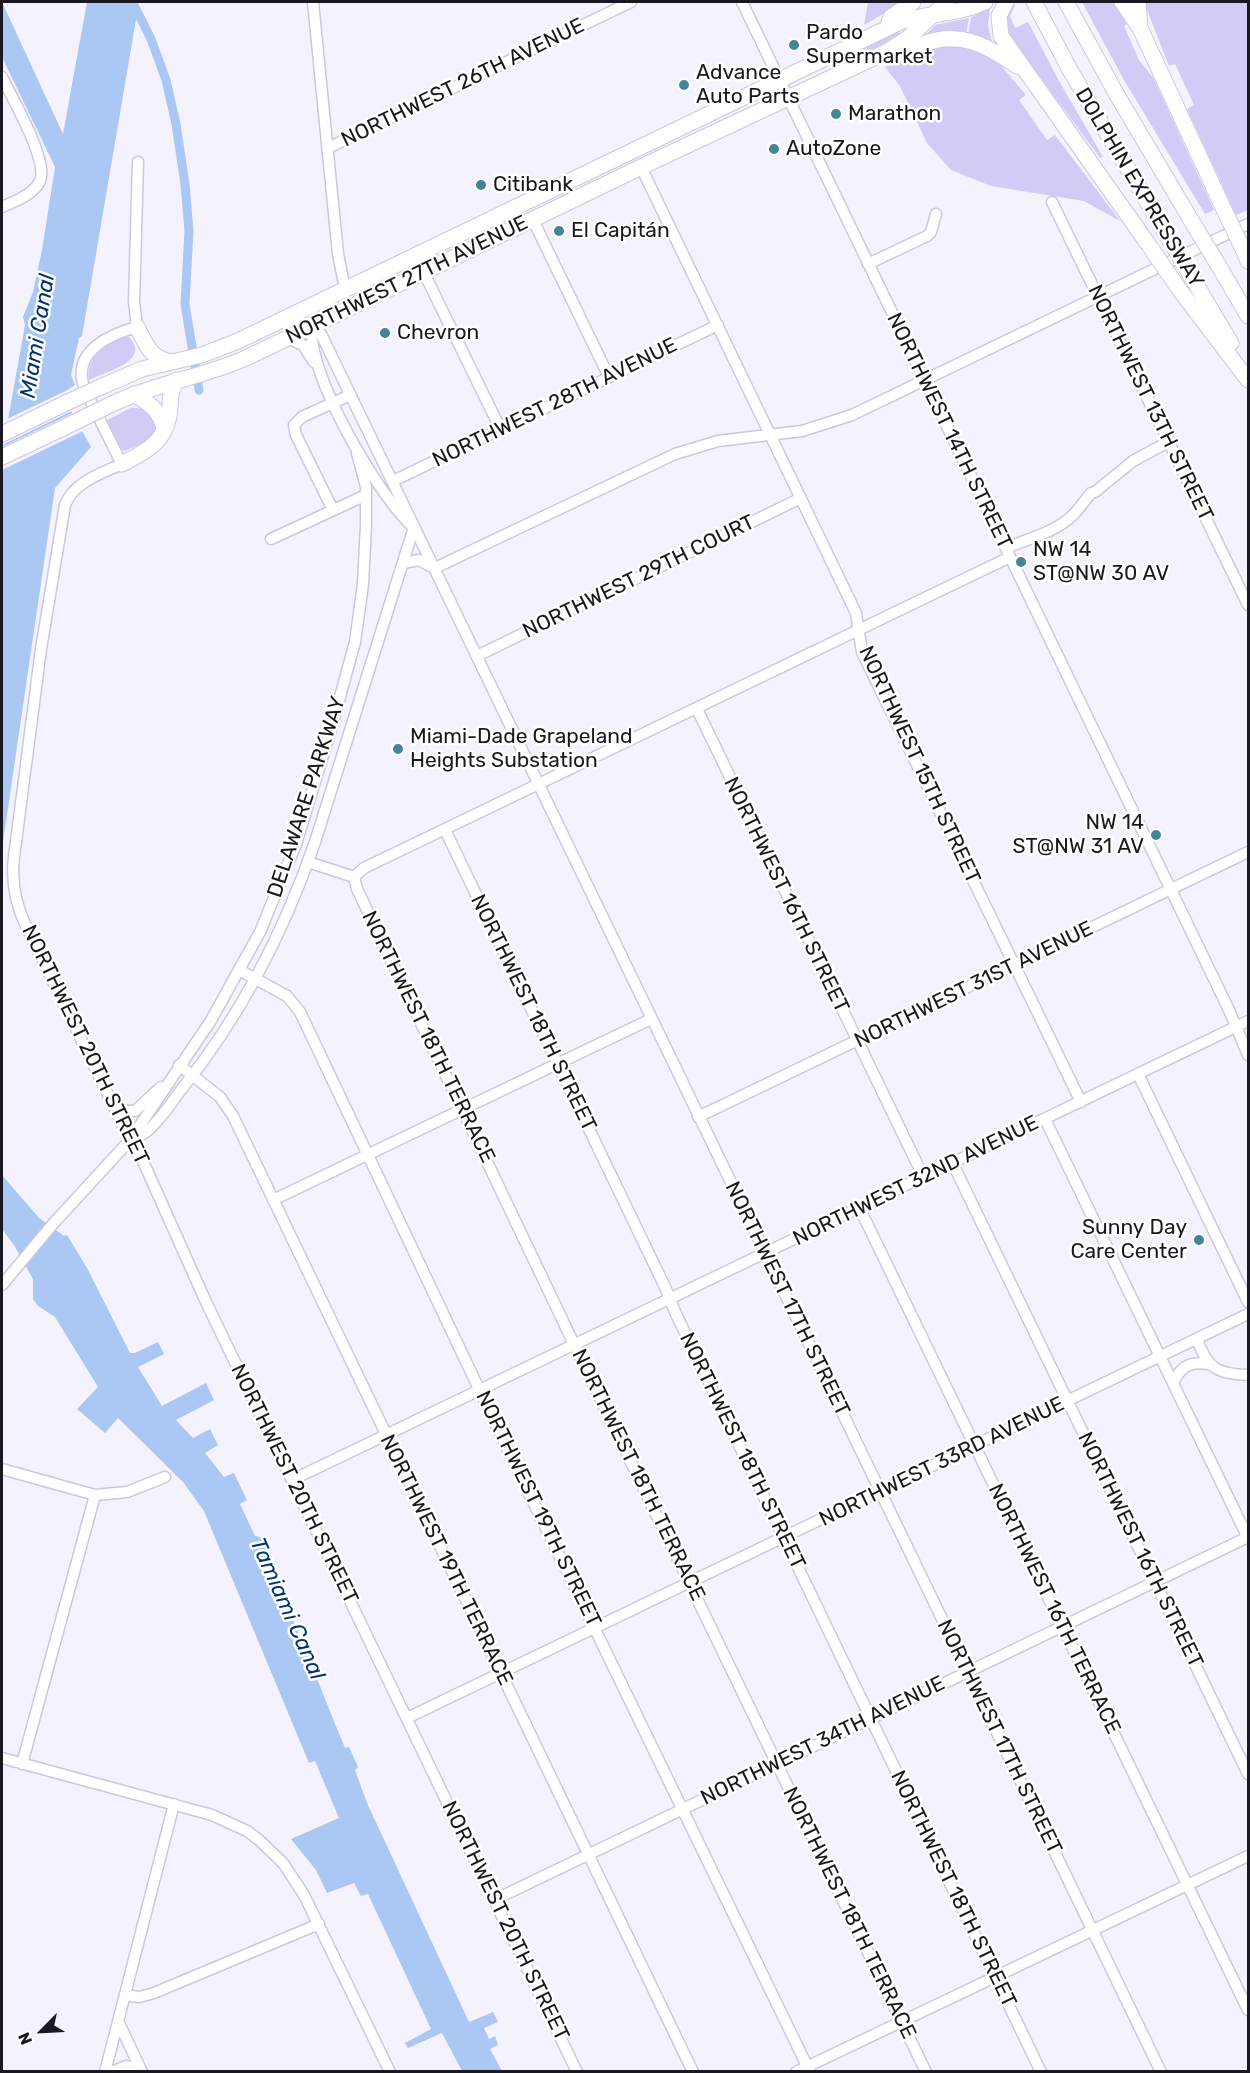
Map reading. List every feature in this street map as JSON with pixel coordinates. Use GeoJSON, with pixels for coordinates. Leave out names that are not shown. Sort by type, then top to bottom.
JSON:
{"type":"FeatureCollection","features":[{"type":"Feature","properties":{"kind":"highway"},"geometry":{"type":"LineString","coordinates":[[886,29],[891,17],[913,2]]}},
{"type":"Feature","properties":{"kind":"highway","name":"NORTHWEST 27TH AVENUE"},"geometry":{"type":"LineString","coordinates":[[2,457],[134,394],[221,368],[287,338],[641,166],[886,52],[908,38],[947,2]]}},
{"type":"Feature","properties":{"kind":"highway","name":"NORTHWEST 27TH AVENUE"},"geometry":{"type":"LineString","coordinates":[[2,434],[134,372],[216,350],[269,326],[886,29],[912,18],[960,12],[985,2]]}},
{"type":"Feature","properties":{"kind":"highway"},"geometry":{"type":"LineString","coordinates":[[1005,2],[999,16],[999,30],[1006,43],[1179,289],[1248,380]]}},
{"type":"Feature","properties":{"kind":"highway","name":"DOLPHIN EXPRESSWAY"},"geometry":{"type":"LineString","coordinates":[[1066,2],[1106,76],[1248,316]]}},
{"type":"Feature","properties":{"kind":"highway"},"geometry":{"type":"LineString","coordinates":[[1122,2],[1140,28],[1248,261]]}},
{"type":"Feature","properties":{"kind":"highway"},"geometry":{"type":"LineString","coordinates":[[1138,2],[1140,28]]}},
{"type":"Feature","properties":{"kind":"highway","name":"DOLPHIN EXPRESSWAY"},"geometry":{"type":"LineString","coordinates":[[1036,4],[1070,70],[1248,373]]}},
{"type":"Feature","properties":{"kind":"highway"},"geometry":{"type":"LineString","coordinates":[[886,52],[899,55],[923,44],[940,40],[966,40],[992,49],[1027,72]]}},
{"type":"Feature","properties":{"kind":"highway"},"geometry":{"type":"LineString","coordinates":[[533,220],[536,208],[542,203],[544,193]]}},
{"type":"Feature","properties":{"kind":"highway"},"geometry":{"type":"LineString","coordinates":[[507,232],[515,208]]}},
{"type":"Feature","properties":{"kind":"highway"},"geometry":{"type":"LineString","coordinates":[[424,273],[432,247]]}},
{"type":"Feature","properties":{"kind":"highway"},"geometry":{"type":"LineString","coordinates":[[312,326],[314,317],[321,310],[324,299]]}},
{"type":"Feature","properties":{"kind":"highway"},"geometry":{"type":"LineString","coordinates":[[137,327],[153,354],[162,360],[172,362]]}},
{"type":"Feature","properties":{"kind":"highway"},"geometry":{"type":"LineString","coordinates":[[134,372],[142,354],[137,327]]}},
{"type":"Feature","properties":{"kind":"highway"},"geometry":{"type":"LineString","coordinates":[[122,464],[159,441],[169,416],[170,393],[177,380]]}},
{"type":"Feature","properties":{"kind":"highway"},"geometry":{"type":"LineString","coordinates":[[134,394],[156,409],[164,429]]}},
{"type":"Feature","properties":{"kind":"street"},"geometry":{"type":"LineString","coordinates":[[313,2],[338,254],[345,289]]}},
{"type":"Feature","properties":{"kind":"street","name":"NORTHWEST 26TH AVENUE"},"geometry":{"type":"LineString","coordinates":[[327,148],[631,2]]}},
{"type":"Feature","properties":{"kind":"street","name":"NORTHWEST 14TH STREET"},"geometry":{"type":"LineString","coordinates":[[742,2],[1172,890],[1248,1055]]}},
{"type":"Feature","properties":{"kind":"street"},"geometry":{"type":"LineString","coordinates":[[2,77],[38,153],[42,170],[40,180],[30,193],[2,207]]}},
{"type":"Feature","properties":{"kind":"street"},"geometry":{"type":"LineString","coordinates":[[122,464],[84,387],[82,373],[87,357],[99,343],[120,332],[137,327],[134,302],[138,162]]}},
{"type":"Feature","properties":{"kind":"street","name":"NORTHWEST 15TH STREET"},"geometry":{"type":"LineString","coordinates":[[641,166],[856,613],[862,652],[1081,1102]]}},
{"type":"Feature","properties":{"kind":"street","name":"NORTHWEST 13TH STREET"},"geometry":{"type":"LineString","coordinates":[[1052,202],[1248,605]]}},
{"type":"Feature","properties":{"kind":"street"},"geometry":{"type":"LineString","coordinates":[[868,264],[927,236],[931,232],[936,214]]}},
{"type":"Feature","properties":{"kind":"street"},"geometry":{"type":"LineString","coordinates":[[533,220],[609,377]]}},
{"type":"Feature","properties":{"kind":"street"},"geometry":{"type":"LineString","coordinates":[[403,563],[419,560],[435,568],[675,454],[718,441],[795,433],[826,425],[860,411],[1248,224]]}},
{"type":"Feature","properties":{"kind":"street"},"geometry":{"type":"LineString","coordinates":[[424,273],[501,430]]}},
{"type":"Feature","properties":{"kind":"street"},"geometry":{"type":"LineString","coordinates":[[269,326],[289,322],[312,326],[311,337],[318,368]]}},
{"type":"Feature","properties":{"kind":"street","name":"NORTHWEST 28TH AVENUE"},"geometry":{"type":"LineString","coordinates":[[393,482],[718,325]]}},
{"type":"Feature","properties":{"kind":"street","name":"NORTHWEST 17TH STREET"},"geometry":{"type":"LineString","coordinates":[[312,326],[321,334],[435,568],[764,1254],[1161,2072]]}},
{"type":"Feature","properties":{"kind":"street"},"geometry":{"type":"LineString","coordinates":[[287,338],[303,345],[318,368]]}},
{"type":"Feature","properties":{"kind":"street","name":"NORTHWEST 17TH STREET"},"geometry":{"type":"LineString","coordinates":[[318,368],[357,453],[400,515],[414,527]]}},
{"type":"Feature","properties":{"kind":"street"},"geometry":{"type":"LineString","coordinates":[[333,510],[296,435],[294,425],[302,417],[350,395]]}},
{"type":"Feature","properties":{"kind":"street"},"geometry":{"type":"LineString","coordinates":[[308,862],[354,878],[364,868],[859,630],[1008,553],[1061,524],[1072,516],[1090,493],[1095,492],[1133,461],[1170,441]]}},
{"type":"Feature","properties":{"kind":"street","name":"DELAWARE PARKWAY"},"geometry":{"type":"LineString","coordinates":[[2,1285],[52,1225],[130,1140],[155,1105],[168,1080],[210,1022],[260,932],[296,844],[355,642],[362,593],[366,495],[357,453]]}},
{"type":"Feature","properties":{"kind":"street","name":"NORTHWEST 20TH STREET"},"geometry":{"type":"LineString","coordinates":[[122,464],[79,485],[64,505],[43,637],[14,857],[12,877],[14,894],[21,915],[153,1184],[203,1296],[577,2072]]}},
{"type":"Feature","properties":{"kind":"street"},"geometry":{"type":"LineString","coordinates":[[271,540],[366,495]]}},
{"type":"Feature","properties":{"kind":"street","name":"NORTHWEST 29TH COURT"},"geometry":{"type":"LineString","coordinates":[[477,656],[801,498]]}},
{"type":"Feature","properties":{"kind":"street","name":"DELAWARE PARKWAY"},"geometry":{"type":"LineString","coordinates":[[130,1140],[146,1132],[193,1076],[232,1019],[276,940],[308,862],[414,527]]}},
{"type":"Feature","properties":{"kind":"street","name":"NORTHWEST 16TH STREET"},"geometry":{"type":"LineString","coordinates":[[697,709],[924,1178]]}},
{"type":"Feature","properties":{"kind":"street","name":"NORTHWEST 18TH STREET"},"geometry":{"type":"LineString","coordinates":[[445,830],[1041,2072]]}},
{"type":"Feature","properties":{"kind":"street","name":"NORTHWEST 31ST AVENUE"},"geometry":{"type":"LineString","coordinates":[[698,1117],[1248,852]]}},
{"type":"Feature","properties":{"kind":"street","name":"NORTHWEST 18TH TERRACE"},"geometry":{"type":"LineString","coordinates":[[354,878],[357,889],[926,2072]]}},
{"type":"Feature","properties":{"kind":"street","name":"NORTHWEST 19TH STREET"},"geometry":{"type":"LineString","coordinates":[[239,970],[282,992],[296,1005],[809,2069]]}},
{"type":"Feature","properties":{"kind":"street"},"geometry":{"type":"LineString","coordinates":[[273,1200],[651,1019]]}},
{"type":"Feature","properties":{"kind":"street","name":"NORTHWEST 32ND AVENUE"},"geometry":{"type":"LineString","coordinates":[[292,1480],[1248,1021]]}},
{"type":"Feature","properties":{"kind":"street","name":"NORTHWEST 19TH TERRACE"},"geometry":{"type":"LineString","coordinates":[[179,1065],[214,1092],[229,1108],[693,2072]]}},
{"type":"Feature","properties":{"kind":"street"},"geometry":{"type":"LineString","coordinates":[[1138,1074],[1248,1302]]}},
{"type":"Feature","properties":{"kind":"street"},"geometry":{"type":"LineString","coordinates":[[112,1104],[124,1112],[135,1111],[168,1080]]}},
{"type":"Feature","properties":{"kind":"street"},"geometry":{"type":"LineString","coordinates":[[1045,1119],[1248,1538]]}},
{"type":"Feature","properties":{"kind":"street","name":"NORTHWEST 16TH STREET"},"geometry":{"type":"LineString","coordinates":[[953,1164],[1248,1774]]}},
{"type":"Feature","properties":{"kind":"street","name":"NORTHWEST 16TH TERRACE"},"geometry":{"type":"LineString","coordinates":[[860,1209],[1248,2010]]}},
{"type":"Feature","properties":{"kind":"street","name":"NORTHWEST 33RD AVENUE"},"geometry":{"type":"LineString","coordinates":[[407,1718],[1248,1314]]}},
{"type":"Feature","properties":{"kind":"street"},"geometry":{"type":"LineString","coordinates":[[1197,1339],[1204,1358],[1209,1364]]}},
{"type":"Feature","properties":{"kind":"street"},"geometry":{"type":"LineString","coordinates":[[1173,1383],[1181,1369],[1195,1363],[1209,1364],[1227,1372],[1248,1375]]}},
{"type":"Feature","properties":{"kind":"street"},"geometry":{"type":"LineString","coordinates":[[2,1469],[95,1495],[127,1492],[165,1477]]}},
{"type":"Feature","properties":{"kind":"street"},"geometry":{"type":"LineString","coordinates":[[22,1764],[95,1495]]}},
{"type":"Feature","properties":{"kind":"street","name":"NORTHWEST 34TH AVENUE"},"geometry":{"type":"LineString","coordinates":[[495,1900],[1248,1538]]}},
{"type":"Feature","properties":{"kind":"street"},"geometry":{"type":"LineString","coordinates":[[2,1758],[221,1818],[259,1840],[274,1853],[292,1876],[319,1924],[390,2072]]}},
{"type":"Feature","properties":{"kind":"street"},"geometry":{"type":"LineString","coordinates":[[105,2072],[174,1804]]}},
{"type":"Feature","properties":{"kind":"street"},"geometry":{"type":"LineString","coordinates":[[796,2072],[809,2069],[1248,1856]]}},
{"type":"Feature","properties":{"kind":"street"},"geometry":{"type":"LineString","coordinates":[[125,1995],[133,1998],[146,1996],[319,1924]]}},
{"type":"Feature","properties":{"kind":"street"},"geometry":{"type":"LineString","coordinates":[[118,2021],[141,2070]]}},
{"type":"Feature","properties":{"kind":"street"},"geometry":{"type":"LineString","coordinates":[[112,2072],[126,2066],[141,2070]]}},
{"type":"Feature","properties":{"kind":"shaded area"},"geometry":{"type":"Polygon","coordinates":[[[868,2],[904,2],[864,25],[868,2]]]}},
{"type":"Feature","properties":{"kind":"shaded area"},"geometry":{"type":"Polygon","coordinates":[[[1013,2],[1015,6],[1010,16],[1015,28],[1028,22],[1103,157],[1100,158],[1013,40],[1009,39],[1005,17],[1013,2]]]}},
{"type":"Feature","properties":{"kind":"shaded area"},"geometry":{"type":"Polygon","coordinates":[[[1082,2],[1116,2],[1127,24],[1124,26],[1139,60],[1154,79],[1214,210],[1205,214],[1124,80],[1082,2]]]}},
{"type":"Feature","properties":{"kind":"shaded area"},"geometry":{"type":"Polygon","coordinates":[[[1144,2],[1248,2],[1248,210],[1236,215],[1187,109],[1194,105],[1175,64],[1169,66],[1144,2]]]}},
{"type":"Feature","properties":{"kind":"shaded area"},"geometry":{"type":"Polygon","coordinates":[[[990,8],[988,25],[992,42],[968,35],[971,17],[990,8]]]}},
{"type":"Feature","properties":{"kind":"shaded area"},"geometry":{"type":"Polygon","coordinates":[[[969,18],[966,35],[926,35],[935,25],[969,18]]]}},
{"type":"Feature","properties":{"kind":"shaded area"},"geometry":{"type":"Polygon","coordinates":[[[897,32],[900,33],[848,61],[847,59],[861,50],[897,32]]]}},
{"type":"Feature","properties":{"kind":"shaded area"},"geometry":{"type":"Polygon","coordinates":[[[967,44],[998,62],[1026,95],[1019,100],[1047,140],[1055,135],[1120,221],[1084,201],[991,186],[951,170],[927,143],[900,86],[885,67],[933,47],[967,44]]]}},
{"type":"Feature","properties":{"kind":"shaded area"},"geometry":{"type":"Polygon","coordinates":[[[123,337],[129,337],[135,345],[135,353],[131,359],[89,380],[94,358],[104,348],[123,337]]]}},
{"type":"Feature","properties":{"kind":"shaded area"},"geometry":{"type":"Polygon","coordinates":[[[130,408],[140,408],[147,412],[157,427],[148,439],[124,451],[106,421],[130,408]]]}},
{"type":"Feature","properties":{"kind":"water","name":"Miami Canal"},"geometry":{"type":"Polygon","coordinates":[[[2,2],[63,134],[87,2],[139,2],[82,336],[79,338],[71,375],[75,385],[62,394],[91,447],[55,488],[2,849],[2,453],[25,325],[23,317],[33,292],[42,250],[55,167],[2,57],[2,2]]]}},
{"type":"Feature","properties":{"kind":"water","name":"Tamiami Canal"},"geometry":{"type":"Polygon","coordinates":[[[2,1175],[39,1218],[64,1236],[67,1235],[87,1268],[130,1353],[135,1353],[158,1342],[164,1354],[138,1367],[162,1406],[206,1383],[214,1400],[176,1420],[193,1438],[210,1429],[218,1445],[205,1453],[224,1477],[234,1473],[247,1500],[240,1504],[255,1536],[260,1537],[267,1551],[265,1557],[345,1748],[349,1747],[358,1767],[355,1770],[367,1803],[469,2022],[493,2012],[498,2022],[484,2028],[489,2039],[495,2036],[498,2045],[490,2049],[502,2071],[462,2071],[442,2033],[408,2048],[405,2043],[431,2029],[368,1894],[361,1896],[354,1883],[327,1893],[316,1870],[291,1839],[339,1818],[315,1761],[309,1763],[204,1511],[183,1482],[118,1418],[105,1433],[77,1409],[98,1387],[55,1317],[38,1306],[33,1299],[33,1279],[2,1229],[2,1175]]]}},
{"type":"Feature","properties":{"kind":"pier"},"geometry":{"type":"Polygon","coordinates":[[[78,385],[66,395],[74,410],[2,445],[5,420],[78,385]]]}},
{"type":"Feature","properties":{"kind":"pier"},"geometry":{"type":"Polygon","coordinates":[[[75,412],[85,430],[2,470],[2,447],[75,412]]]}},
{"type":"Feature","properties":{"kind":"waterway"},"geometry":{"type":"LineString","coordinates":[[136,9],[151,39],[166,80],[176,124],[189,231],[185,304],[199,390]]}},
{"type":"Feature","properties":{"kind":"place","name":"Pardo Supermarket"},"geometry":{"type":"Point","coordinates":[794,45]}},
{"type":"Feature","properties":{"kind":"place","name":"Advance Auto Parts"},"geometry":{"type":"Point","coordinates":[684,85]}},
{"type":"Feature","properties":{"kind":"place","name":"Marathon"},"geometry":{"type":"Point","coordinates":[836,114]}},
{"type":"Feature","properties":{"kind":"place","name":"AutoZone"},"geometry":{"type":"Point","coordinates":[774,149]}},
{"type":"Feature","properties":{"kind":"place","name":"Citibank"},"geometry":{"type":"Point","coordinates":[481,185]}},
{"type":"Feature","properties":{"kind":"place","name":"El Capitán"},"geometry":{"type":"Point","coordinates":[559,231]}},
{"type":"Feature","properties":{"kind":"place","name":"Chevron"},"geometry":{"type":"Point","coordinates":[385,333]}},
{"type":"Feature","properties":{"kind":"place","name":"NW 14 ST@NW 30 AV"},"geometry":{"type":"Point","coordinates":[1021,562]}},
{"type":"Feature","properties":{"kind":"place","name":"Miami-Dade Grapeland Heights Substation"},"geometry":{"type":"Point","coordinates":[398,749]}},
{"type":"Feature","properties":{"kind":"place","name":"NW 14 ST@NW 31 AV"},"geometry":{"type":"Point","coordinates":[1156,835]}},
{"type":"Feature","properties":{"kind":"place","name":"Sunny Day Care Center"},"geometry":{"type":"Point","coordinates":[1199,1240]}}]}
